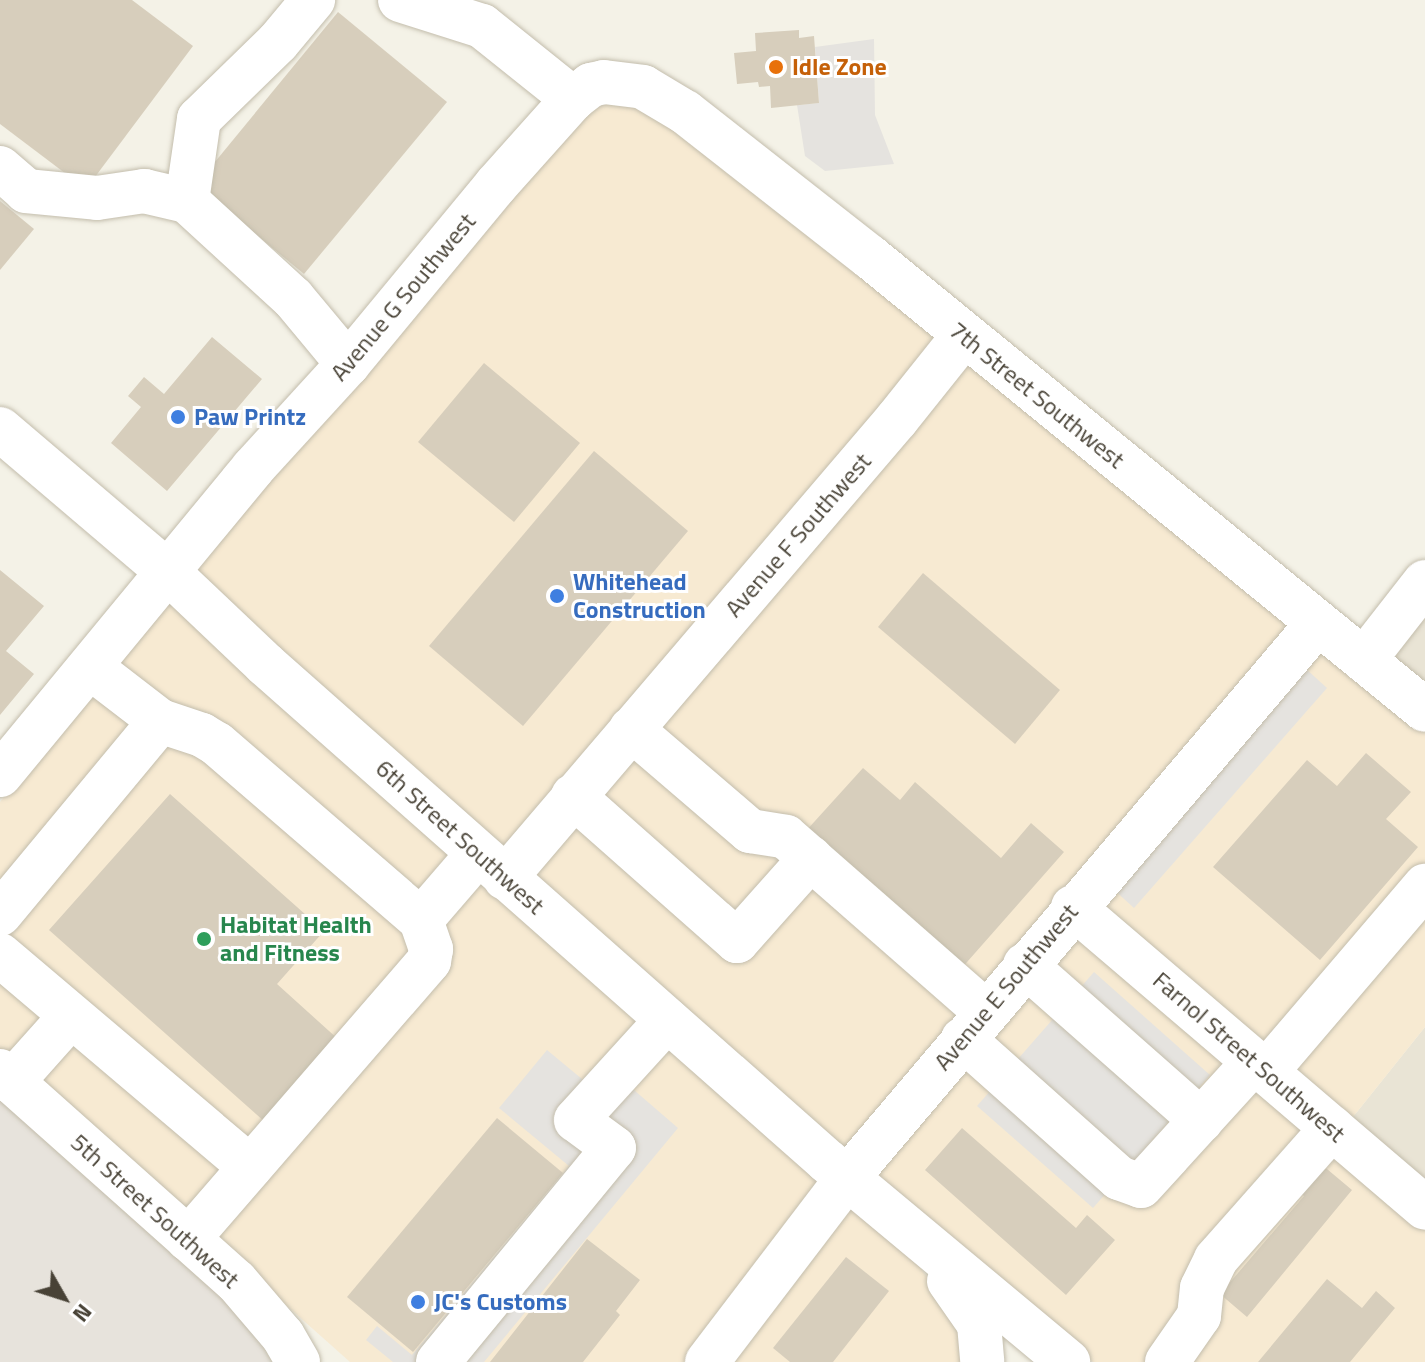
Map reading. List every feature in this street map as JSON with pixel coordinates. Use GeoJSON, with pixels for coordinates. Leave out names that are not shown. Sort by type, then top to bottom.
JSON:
{"type":"FeatureCollection","features":[{"type":"Feature","properties":{"kind":"street"},"geometry":{"type":"LineString","coordinates":[[187,201],[199,119],[278,42],[313,0]]}},
{"type":"Feature","properties":{"kind":"street"},"geometry":{"type":"LineString","coordinates":[[400,0],[482,26],[573,99]]}},
{"type":"Feature","properties":{"kind":"street","name":"Avenue G Southwest"},"geometry":{"type":"LineString","coordinates":[[0,775],[253,468],[348,364],[486,197],[573,99],[591,85],[604,82],[643,87]]}},
{"type":"Feature","properties":{"kind":"street","name":"7th Street Southwest"},"geometry":{"type":"LineString","coordinates":[[643,87],[685,112],[1425,710]]}},
{"type":"Feature","properties":{"kind":"street"},"geometry":{"type":"LineString","coordinates":[[0,168],[26,191],[97,198],[144,191],[187,201],[293,298],[348,364]]}},
{"type":"Feature","properties":{"kind":"street","name":"Avenue F Southwest"},"geometry":{"type":"LineString","coordinates":[[421,920],[492,866],[573,796],[897,419],[964,335]]}},
{"type":"Feature","properties":{"kind":"street","name":"6th Street Southwest"},"geometry":{"type":"LineString","coordinates":[[0,429],[167,571],[492,866],[847,1178],[1068,1362]]}},
{"type":"Feature","properties":{"kind":"street"},"geometry":{"type":"LineString","coordinates":[[1364,660],[1425,582]]}},
{"type":"Feature","properties":{"kind":"street","name":"Avenue E Southwest"},"geometry":{"type":"LineString","coordinates":[[707,1362],[847,1178],[1073,907],[1318,623]]}},
{"type":"Feature","properties":{"kind":"street"},"geometry":{"type":"LineString","coordinates":[[90,667],[160,721],[202,735],[217,744],[421,920],[431,949],[429,961],[188,1239]]}},
{"type":"Feature","properties":{"kind":"street"},"geometry":{"type":"LineString","coordinates":[[0,914],[160,721]]}},
{"type":"Feature","properties":{"kind":"street"},"geometry":{"type":"LineString","coordinates":[[631,729],[750,831],[786,837],[811,858],[1119,1178],[1141,1186],[1201,1120],[1260,1067],[1425,886]]}},
{"type":"Feature","properties":{"kind":"street"},"geometry":{"type":"LineString","coordinates":[[573,796],[737,941],[811,858]]}},
{"type":"Feature","properties":{"kind":"street","name":"Farnol Street Southwest"},"geometry":{"type":"LineString","coordinates":[[1073,907],[1425,1208]]}},
{"type":"Feature","properties":{"kind":"street"},"geometry":{"type":"LineString","coordinates":[[0,955],[250,1167]]}},
{"type":"Feature","properties":{"kind":"street"},"geometry":{"type":"LineString","coordinates":[[1025,965],[1201,1120]]}},
{"type":"Feature","properties":{"kind":"street"},"geometry":{"type":"LineString","coordinates":[[6,1076],[70,1017]]}},
{"type":"Feature","properties":{"kind":"street"},"geometry":{"type":"LineString","coordinates":[[438,1362],[614,1148],[576,1120],[667,1020]]}},
{"type":"Feature","properties":{"kind":"street","name":"5th Street Southwest"},"geometry":{"type":"LineString","coordinates":[[6,1076],[236,1281],[283,1336],[298,1362]]}},
{"type":"Feature","properties":{"kind":"street"},"geometry":{"type":"LineString","coordinates":[[1167,1362],[1199,1316],[1202,1288],[1216,1259],[1332,1128]]}},
{"type":"Feature","properties":{"kind":"street","name":"6th Street Southwest"},"geometry":{"type":"LineString","coordinates":[[922,1243],[979,1324],[982,1362]]}},
{"type":"Feature","properties":{"kind":"shaded area"},"geometry":{"type":"Polygon","coordinates":[[[874,39],[875,115],[894,164],[825,171],[805,156],[797,105],[819,103],[815,47],[874,39]]]}},
{"type":"Feature","properties":{"kind":"shaded area"},"geometry":{"type":"Polygon","coordinates":[[[600,100],[641,103],[941,336],[502,854],[190,571],[509,196],[600,100]]]}},
{"type":"Feature","properties":{"kind":"shaded area"},"geometry":{"type":"Polygon","coordinates":[[[968,359],[1294,624],[844,1154],[528,878],[968,359]]]}},
{"type":"Feature","properties":{"kind":"shaded area"},"geometry":{"type":"Polygon","coordinates":[[[170,595],[824,1179],[685,1362],[350,1362],[0,1050],[0,802],[170,595]]]}},
{"type":"Feature","properties":{"kind":"shaded area"},"geometry":{"type":"Polygon","coordinates":[[[1425,610],[1425,690],[1387,659],[1425,610]]]}},
{"type":"Feature","properties":{"kind":"shaded area"},"geometry":{"type":"Polygon","coordinates":[[[1322,646],[1425,730],[1425,1027],[1349,1122],[1097,906],[1322,646]]]}},
{"type":"Feature","properties":{"kind":"shaded area"},"geometry":{"type":"Polygon","coordinates":[[[1305,668],[1327,688],[1134,908],[1112,888],[1305,668]]]}},
{"type":"Feature","properties":{"kind":"shaded area"},"geometry":{"type":"Polygon","coordinates":[[[1077,930],[1425,1229],[1425,1362],[1093,1362],[870,1178],[1077,930]]]}},
{"type":"Feature","properties":{"kind":"shaded area"},"geometry":{"type":"Polygon","coordinates":[[[1094,972],[1210,1075],[1093,1208],[977,1106],[1094,972]]]}},
{"type":"Feature","properties":{"kind":"shaded area"},"geometry":{"type":"Polygon","coordinates":[[[1425,1027],[1425,1188],[1349,1122],[1425,1027]]]}},
{"type":"Feature","properties":{"kind":"shaded area"},"geometry":{"type":"Polygon","coordinates":[[[547,1050],[588,1084],[605,1065],[678,1128],[484,1362],[393,1362],[366,1340],[377,1326],[412,1355],[569,1166],[499,1108],[547,1050]]]}},
{"type":"Feature","properties":{"kind":"shaded area"},"geometry":{"type":"Polygon","coordinates":[[[0,1091],[224,1292],[279,1362],[0,1362],[0,1091]]]}},
{"type":"Feature","properties":{"kind":"shaded area"},"geometry":{"type":"Polygon","coordinates":[[[851,1202],[910,1253],[963,1328],[965,1362],[729,1362],[851,1202]]]}},
{"type":"Feature","properties":{"kind":"building"},"geometry":{"type":"Polygon","coordinates":[[[0,0],[132,0],[193,46],[86,189],[0,124],[0,0]]]}},
{"type":"Feature","properties":{"kind":"building"},"geometry":{"type":"Polygon","coordinates":[[[338,12],[447,102],[304,274],[196,185],[338,12]]]}},
{"type":"Feature","properties":{"kind":"building","name":"Idle Zone"},"geometry":{"type":"Polygon","coordinates":[[[799,30],[799,38],[814,36],[819,103],[771,108],[770,86],[759,87],[758,82],[737,84],[734,53],[756,51],[755,33],[799,30]]]}},
{"type":"Feature","properties":{"kind":"building"},"geometry":{"type":"Polygon","coordinates":[[[0,201],[34,229],[0,270],[0,201]]]}},
{"type":"Feature","properties":{"kind":"building"},"geometry":{"type":"Polygon","coordinates":[[[212,337],[262,379],[167,491],[111,443],[141,407],[128,396],[144,377],[164,394],[212,337]]]}},
{"type":"Feature","properties":{"kind":"building"},"geometry":{"type":"Polygon","coordinates":[[[484,363],[580,443],[514,522],[418,442],[484,363]]]}},
{"type":"Feature","properties":{"kind":"building"},"geometry":{"type":"Polygon","coordinates":[[[594,451],[688,531],[523,726],[429,646],[594,451]]]}},
{"type":"Feature","properties":{"kind":"building"},"geometry":{"type":"Polygon","coordinates":[[[0,570],[44,606],[6,651],[34,674],[0,715],[0,570]]]}},
{"type":"Feature","properties":{"kind":"building"},"geometry":{"type":"Polygon","coordinates":[[[923,573],[1060,690],[1015,744],[878,627],[923,573]]]}},
{"type":"Feature","properties":{"kind":"building"},"geometry":{"type":"Polygon","coordinates":[[[1366,753],[1411,792],[1386,819],[1418,847],[1320,960],[1213,867],[1307,760],[1337,786],[1366,753]]]}},
{"type":"Feature","properties":{"kind":"building"},"geometry":{"type":"Polygon","coordinates":[[[863,768],[900,800],[915,782],[1001,858],[1031,823],[1064,852],[960,970],[805,832],[863,768]]]}},
{"type":"Feature","properties":{"kind":"building"},"geometry":{"type":"Polygon","coordinates":[[[170,794],[324,931],[277,984],[339,1040],[265,1122],[49,930],[170,794]]]}},
{"type":"Feature","properties":{"kind":"building"},"geometry":{"type":"Polygon","coordinates":[[[497,1118],[563,1173],[413,1352],[347,1297],[497,1118]]]}},
{"type":"Feature","properties":{"kind":"building"},"geometry":{"type":"Polygon","coordinates":[[[962,1128],[1076,1228],[1087,1215],[1115,1240],[1066,1295],[925,1170],[962,1128]]]}},
{"type":"Feature","properties":{"kind":"building"},"geometry":{"type":"Polygon","coordinates":[[[1321,1164],[1352,1190],[1247,1317],[1220,1294],[1304,1196],[1298,1191],[1321,1164]]]}},
{"type":"Feature","properties":{"kind":"building"},"geometry":{"type":"Polygon","coordinates":[[[587,1239],[640,1280],[616,1311],[620,1315],[583,1362],[490,1362],[587,1239]]]}},
{"type":"Feature","properties":{"kind":"building"},"geometry":{"type":"Polygon","coordinates":[[[846,1257],[889,1291],[833,1362],[790,1362],[773,1348],[846,1257]]]}},
{"type":"Feature","properties":{"kind":"building"},"geometry":{"type":"Polygon","coordinates":[[[1327,1279],[1362,1308],[1376,1291],[1395,1308],[1350,1362],[1258,1362],[1327,1279]]]}},
{"type":"Feature","properties":{"kind":"place","name":"Idle Zone"},"geometry":{"type":"Point","coordinates":[776,67]}},
{"type":"Feature","properties":{"kind":"place","name":"Paw Printz"},"geometry":{"type":"Point","coordinates":[178,417]}},
{"type":"Feature","properties":{"kind":"place","name":"Whitehead Construction"},"geometry":{"type":"Point","coordinates":[557,596]}},
{"type":"Feature","properties":{"kind":"place","name":"Habitat Health and Fitness"},"geometry":{"type":"Point","coordinates":[204,939]}},
{"type":"Feature","properties":{"kind":"place","name":"JC's Customs"},"geometry":{"type":"Point","coordinates":[418,1302]}}]}
